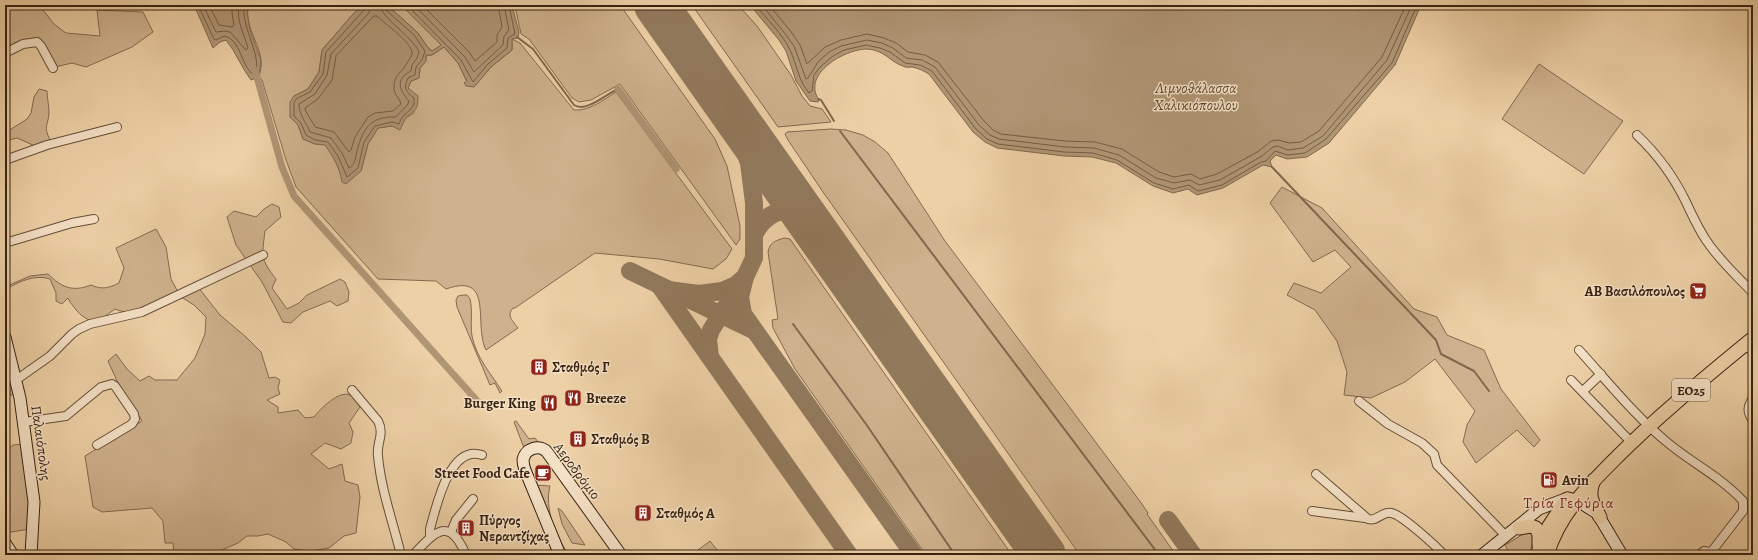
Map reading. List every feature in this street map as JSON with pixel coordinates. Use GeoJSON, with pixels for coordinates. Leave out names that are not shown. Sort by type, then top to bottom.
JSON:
{"type":"FeatureCollection","features":[{"type":"Feature","properties":{"kind":"main road","name":"Παλαιόπολης"},"geometry":{"type":"LineString","coordinates":[[5,338],[16,380],[24,422],[34,502],[31,555]]}},
{"type":"Feature","properties":{"kind":"main road","name":"ΕΟ25"},"geometry":{"type":"LineString","coordinates":[[1570,506],[1603,463],[1750,345]]}},
{"type":"Feature","properties":{"kind":"main road","name":"ΕΟ25"},"geometry":{"type":"LineString","coordinates":[[1541,554],[1549,526],[1631,442]]}},
{"type":"Feature","properties":{"kind":"main road","name":"Αεροδρόμιο"},"geometry":{"type":"LineString","coordinates":[[560,555],[523,463],[525,455],[531,449],[543,448],[547,452],[621,555]]}},
{"type":"Feature","properties":{"kind":"main road"},"geometry":{"type":"LineString","coordinates":[[1595,479],[1590,490],[1591,498],[1606,530],[1622,555]]}},
{"type":"Feature","properties":{"kind":"main road"},"geometry":{"type":"LineString","coordinates":[[1570,506],[1591,517],[1606,530]]}},
{"type":"Feature","properties":{"kind":"main road"},"geometry":{"type":"LineString","coordinates":[[1482,555],[1512,533],[1546,512],[1570,506],[1595,511],[1600,517]]}},
{"type":"Feature","properties":{"kind":"main road"},"geometry":{"type":"LineString","coordinates":[[1512,533],[1531,526],[1537,529],[1540,539],[1541,554]]}},
{"type":"Feature","properties":{"kind":"main road"},"geometry":{"type":"LineString","coordinates":[[5,543],[13,555]]}},
{"type":"Feature","properties":{"kind":"street"},"geometry":{"type":"LineString","coordinates":[[5,53],[23,44],[37,42],[41,46],[52,68]]}},
{"type":"Feature","properties":{"kind":"street"},"geometry":{"type":"LineString","coordinates":[[5,160],[47,145],[117,127]]}},
{"type":"Feature","properties":{"kind":"street"},"geometry":{"type":"LineString","coordinates":[[1637,135],[1650,147],[1666,169],[1709,245],[1722,262],[1753,293]]}},
{"type":"Feature","properties":{"kind":"street"},"geometry":{"type":"LineString","coordinates":[[5,244],[72,223],[94,219]]}},
{"type":"Feature","properties":{"kind":"street"},"geometry":{"type":"LineString","coordinates":[[16,380],[50,356],[79,329],[90,324],[142,312],[263,255]]}},
{"type":"Feature","properties":{"kind":"street"},"geometry":{"type":"LineString","coordinates":[[1579,350],[1649,427],[1669,444],[1721,482],[1740,498],[1744,504],[1743,511],[1712,551],[1702,551],[1699,555]]}},
{"type":"Feature","properties":{"kind":"street"},"geometry":{"type":"LineString","coordinates":[[1583,391],[1601,374]]}},
{"type":"Feature","properties":{"kind":"street"},"geometry":{"type":"LineString","coordinates":[[1571,380],[1631,442]]}},
{"type":"Feature","properties":{"kind":"street"},"geometry":{"type":"LineString","coordinates":[[24,422],[66,416],[101,387],[112,384],[116,386],[134,414],[135,419],[132,424],[97,445]]}},
{"type":"Feature","properties":{"kind":"street"},"geometry":{"type":"LineString","coordinates":[[352,390],[381,426],[381,437],[377,455],[389,513],[401,555]]}},
{"type":"Feature","properties":{"kind":"street"},"geometry":{"type":"LineString","coordinates":[[1753,398],[1748,409],[1748,413],[1753,421]]}},
{"type":"Feature","properties":{"kind":"street"},"geometry":{"type":"LineString","coordinates":[[1359,401],[1388,424],[1417,439],[1433,452],[1437,465],[1512,533]]}},
{"type":"Feature","properties":{"kind":"street"},"geometry":{"type":"LineString","coordinates":[[430,537],[430,529],[444,484],[455,465],[460,459],[471,454],[482,455]]}},
{"type":"Feature","properties":{"kind":"street"},"geometry":{"type":"LineString","coordinates":[[1316,474],[1366,518]]}},
{"type":"Feature","properties":{"kind":"street"},"geometry":{"type":"LineString","coordinates":[[451,532],[456,520],[473,499]]}},
{"type":"Feature","properties":{"kind":"street"},"geometry":{"type":"LineString","coordinates":[[1312,511],[1372,520],[1387,513],[1394,514],[1418,531],[1444,555]]}},
{"type":"Feature","properties":{"kind":"street"},"geometry":{"type":"LineString","coordinates":[[413,555],[430,537],[440,531],[451,532],[456,537],[466,555]]}},
{"type":"Feature","properties":{"kind":"shaded area"},"geometry":{"type":"Polygon","coordinates":[[[5,5],[39,5],[54,24],[66,33],[100,36],[97,10],[143,12],[153,32],[132,47],[86,67],[72,63],[55,67],[41,42],[11,47],[5,29],[5,5]]]}},
{"type":"Feature","properties":{"kind":"shaded area"},"geometry":{"type":"Polygon","coordinates":[[[249,5],[364,5],[354,13],[322,50],[319,72],[308,89],[294,96],[290,117],[298,125],[303,139],[315,144],[325,144],[334,158],[341,174],[361,171],[368,144],[378,128],[392,126],[414,113],[413,93],[408,88],[411,81],[419,78],[420,68],[426,61],[426,55],[432,55],[444,47],[458,63],[467,82],[474,87],[491,67],[512,50],[512,39],[520,43],[574,110],[591,107],[616,92],[732,249],[726,259],[713,269],[659,259],[595,253],[513,308],[510,316],[518,328],[486,350],[481,327],[480,303],[477,294],[471,288],[461,286],[446,289],[436,281],[378,279],[296,187],[286,160],[262,80],[259,77],[261,61],[258,47],[248,20],[249,5]]]}},
{"type":"Feature","properties":{"kind":"shaded area"},"geometry":{"type":"Polygon","coordinates":[[[387,5],[401,5],[442,45],[433,51],[429,49],[417,32],[387,5]]]}},
{"type":"Feature","properties":{"kind":"shaded area"},"geometry":{"type":"Polygon","coordinates":[[[620,5],[715,139],[727,166],[740,226],[740,239],[736,245],[620,84],[591,100],[579,102],[572,98],[529,39],[521,34],[515,6],[620,5]]]}},
{"type":"Feature","properties":{"kind":"shaded area"},"geometry":{"type":"Polygon","coordinates":[[[692,5],[738,5],[757,26],[791,75],[802,96],[810,106],[822,109],[831,122],[778,127],[692,5]]]}},
{"type":"Feature","properties":{"kind":"shaded area"},"geometry":{"type":"Polygon","coordinates":[[[1539,64],[1623,121],[1584,174],[1502,119],[1539,64]]]}},
{"type":"Feature","properties":{"kind":"shaded area"},"geometry":{"type":"Polygon","coordinates":[[[39,89],[47,91],[49,113],[46,129],[50,140],[35,146],[17,138],[5,141],[5,133],[27,119],[31,113],[34,97],[39,89]]]}},
{"type":"Feature","properties":{"kind":"shaded area"},"geometry":{"type":"Polygon","coordinates":[[[831,129],[846,130],[863,135],[875,142],[888,153],[945,241],[1139,500],[1176,555],[1080,555],[823,192],[785,134],[787,132],[831,129]]]}},
{"type":"Feature","properties":{"kind":"shaded area"},"geometry":{"type":"Polygon","coordinates":[[[1282,187],[1322,208],[1414,309],[1437,317],[1447,335],[1484,350],[1501,389],[1540,440],[1534,447],[1517,430],[1476,463],[1463,442],[1467,425],[1475,411],[1435,359],[1405,382],[1371,398],[1344,395],[1347,372],[1337,341],[1315,310],[1287,295],[1294,283],[1321,293],[1351,267],[1335,250],[1313,262],[1270,203],[1282,187]]]}},
{"type":"Feature","properties":{"kind":"shaded area"},"geometry":{"type":"Polygon","coordinates":[[[272,204],[279,207],[281,217],[265,231],[263,257],[267,267],[276,279],[272,288],[287,309],[299,303],[307,295],[340,279],[345,282],[349,292],[348,301],[337,306],[330,301],[303,312],[291,323],[283,322],[262,282],[236,245],[227,217],[234,211],[256,217],[272,204]]]}},
{"type":"Feature","properties":{"kind":"shaded area"},"geometry":{"type":"Polygon","coordinates":[[[156,229],[166,247],[171,279],[178,292],[198,287],[220,315],[261,352],[269,378],[275,377],[280,380],[278,388],[280,394],[267,400],[278,407],[278,413],[298,410],[305,418],[314,417],[325,405],[341,395],[350,395],[356,400],[360,407],[349,423],[353,432],[351,443],[341,449],[325,443],[311,454],[329,469],[342,464],[345,481],[358,485],[360,497],[356,533],[344,536],[329,548],[310,551],[294,549],[286,542],[268,534],[247,536],[238,543],[210,555],[174,555],[173,543],[165,543],[163,521],[152,508],[102,512],[93,507],[85,456],[142,421],[118,383],[108,361],[116,354],[127,369],[140,381],[149,376],[155,380],[177,380],[195,358],[205,334],[206,317],[194,305],[181,297],[139,311],[130,312],[115,309],[100,319],[92,320],[82,316],[68,298],[62,304],[56,301],[56,293],[50,279],[38,277],[32,278],[15,284],[5,290],[5,287],[30,276],[48,274],[58,283],[73,288],[91,285],[102,288],[112,286],[119,283],[124,268],[116,248],[156,229]]]}},
{"type":"Feature","properties":{"kind":"shaded area"},"geometry":{"type":"Polygon","coordinates":[[[784,238],[790,239],[1012,555],[926,555],[795,369],[773,328],[772,320],[778,319],[768,252],[773,242],[784,238]]]}},
{"type":"Feature","properties":{"kind":"shaded area"},"geometry":{"type":"Polygon","coordinates":[[[467,295],[470,299],[471,331],[474,344],[484,365],[502,391],[500,393],[495,383],[490,385],[457,307],[456,300],[458,296],[467,295]]]}},
{"type":"Feature","properties":{"kind":"shaded area"},"geometry":{"type":"Polygon","coordinates":[[[5,349],[16,394],[5,396],[5,349]]]}},
{"type":"Feature","properties":{"kind":"shaded area"},"geometry":{"type":"Polygon","coordinates":[[[516,421],[529,439],[535,438],[539,443],[524,448],[514,422],[516,421]]]}},
{"type":"Feature","properties":{"kind":"shaded area"},"geometry":{"type":"Polygon","coordinates":[[[22,444],[31,499],[30,529],[5,533],[5,470],[9,457],[9,448],[13,445],[22,444]]]}},
{"type":"Feature","properties":{"kind":"shaded area"},"geometry":{"type":"Polygon","coordinates":[[[534,485],[550,486],[549,504],[552,522],[564,548],[569,555],[564,555],[534,485]]]}},
{"type":"Feature","properties":{"kind":"shaded area"},"geometry":{"type":"Polygon","coordinates":[[[558,508],[562,511],[585,545],[572,543],[562,524],[558,508]]]}},
{"type":"Feature","properties":{"kind":"shaded area"},"geometry":{"type":"Polygon","coordinates":[[[1530,530],[1534,538],[1529,555],[1510,555],[1505,545],[1530,530]]]}},
{"type":"Feature","properties":{"kind":"shaded area"},"geometry":{"type":"Polygon","coordinates":[[[710,541],[721,555],[696,555],[694,553],[710,541]]]}},
{"type":"Feature","properties":{"kind":"water"},"geometry":{"type":"Polygon","coordinates":[[[194,5],[249,5],[247,12],[250,30],[261,60],[259,77],[251,80],[226,40],[220,42],[213,48],[194,5]]]}},
{"type":"Feature","properties":{"kind":"water"},"geometry":{"type":"Polygon","coordinates":[[[364,5],[387,5],[417,32],[432,51],[441,45],[401,5],[512,5],[519,32],[518,38],[512,39],[512,50],[491,67],[474,87],[466,86],[464,83],[467,81],[458,63],[444,47],[432,55],[426,55],[426,61],[420,68],[419,78],[411,81],[408,88],[418,96],[417,108],[406,118],[400,130],[392,126],[378,128],[368,144],[361,171],[346,184],[342,182],[336,162],[325,145],[315,144],[303,139],[298,125],[290,117],[290,102],[294,96],[308,89],[319,72],[322,50],[354,13],[364,5]]]}},
{"type":"Feature","properties":{"kind":"water","name":"Λιμνοθάλασσα Χαλικιόπουλου"},"geometry":{"type":"Polygon","coordinates":[[[750,5],[1421,5],[1395,65],[1329,143],[1307,157],[1287,159],[1276,155],[1270,161],[1272,167],[1263,165],[1223,188],[1197,195],[1188,189],[1173,193],[1153,186],[1116,163],[1092,157],[1064,156],[997,148],[985,142],[973,132],[929,74],[916,68],[904,67],[883,54],[873,50],[858,50],[848,53],[837,58],[828,65],[820,72],[816,81],[815,90],[819,100],[818,102],[810,101],[796,81],[786,51],[779,40],[750,5]]]}},
{"type":"Feature","properties":{"kind":"waterway"},"geometry":{"type":"LineString","coordinates":[[517,37],[533,49],[574,105],[579,107],[590,105],[618,89]]}},
{"type":"Feature","properties":{"kind":"waterway"},"geometry":{"type":"LineString","coordinates":[[255,70],[282,167],[294,196],[479,403]]}},
{"type":"Feature","properties":{"kind":"waterway"},"geometry":{"type":"LineString","coordinates":[[618,89],[676,169]]}},
{"type":"Feature","properties":{"kind":"waterway"},"geometry":{"type":"LineString","coordinates":[[818,99],[821,100],[834,121]]}},
{"type":"Feature","properties":{"kind":"waterway"},"geometry":{"type":"LineString","coordinates":[[840,131],[1159,555]]}},
{"type":"Feature","properties":{"kind":"waterway"},"geometry":{"type":"LineString","coordinates":[[1272,167],[1436,340],[1441,354],[1474,371],[1489,391]]}},
{"type":"Feature","properties":{"kind":"waterway"},"geometry":{"type":"LineString","coordinates":[[793,324],[866,424],[955,555]]}},
{"type":"Feature","properties":{"kind":"taxiway"},"geometry":{"type":"LineString","coordinates":[[668,290],[699,294],[722,291],[736,285],[745,277],[754,258],[754,203],[749,163],[737,129],[715,89]]}},
{"type":"Feature","properties":{"kind":"taxiway"},"geometry":{"type":"LineString","coordinates":[[755,233],[763,221],[768,217],[780,211],[787,211],[800,215],[818,234]]}},
{"type":"Feature","properties":{"kind":"taxiway"},"geometry":{"type":"LineString","coordinates":[[630,271],[755,331]]}},
{"type":"Feature","properties":{"kind":"taxiway"},"geometry":{"type":"LineString","coordinates":[[745,277],[740,297],[743,314],[914,555]]}},
{"type":"Feature","properties":{"kind":"taxiway"},"geometry":{"type":"LineString","coordinates":[[710,357],[708,339],[711,330],[741,283]]}},
{"type":"Feature","properties":{"kind":"taxiway"},"geometry":{"type":"LineString","coordinates":[[660,286],[849,555]]}},
{"type":"Feature","properties":{"kind":"taxiway"},"geometry":{"type":"LineString","coordinates":[[1168,520],[1193,555]]}},
{"type":"Feature","properties":{"kind":"runway"},"geometry":{"type":"LineString","coordinates":[[656,5],[1044,555]]}},
{"type":"Feature","properties":{"kind":"place","name":"ΑΒ Βασιλόπουλος"},"geometry":{"type":"Point","coordinates":[1698,291]}},
{"type":"Feature","properties":{"kind":"place","name":"Σταθμός Γ"},"geometry":{"type":"Point","coordinates":[539,367]}},
{"type":"Feature","properties":{"kind":"place","name":"Breeze"},"geometry":{"type":"Point","coordinates":[573,398]}},
{"type":"Feature","properties":{"kind":"place","name":"Burger King"},"geometry":{"type":"Point","coordinates":[549,403]}},
{"type":"Feature","properties":{"kind":"place","name":"Σταθμός B"},"geometry":{"type":"Point","coordinates":[578,439]}},
{"type":"Feature","properties":{"kind":"place","name":"Street Food Cafe"},"geometry":{"type":"Point","coordinates":[543,473]}},
{"type":"Feature","properties":{"kind":"place","name":"Avin"},"geometry":{"type":"Point","coordinates":[1549,480]}},
{"type":"Feature","properties":{"kind":"place","name":"Σταθμός Α"},"geometry":{"type":"Point","coordinates":[643,513]}},
{"type":"Feature","properties":{"kind":"place","name":"Πύργος Νεραντζίχας"},"geometry":{"type":"Point","coordinates":[466,528]}},
{"type":"Feature","properties":{"kind":"district","name":"Τρία Γεφύρια"},"geometry":{"type":"Point","coordinates":[1569,503]}}]}
